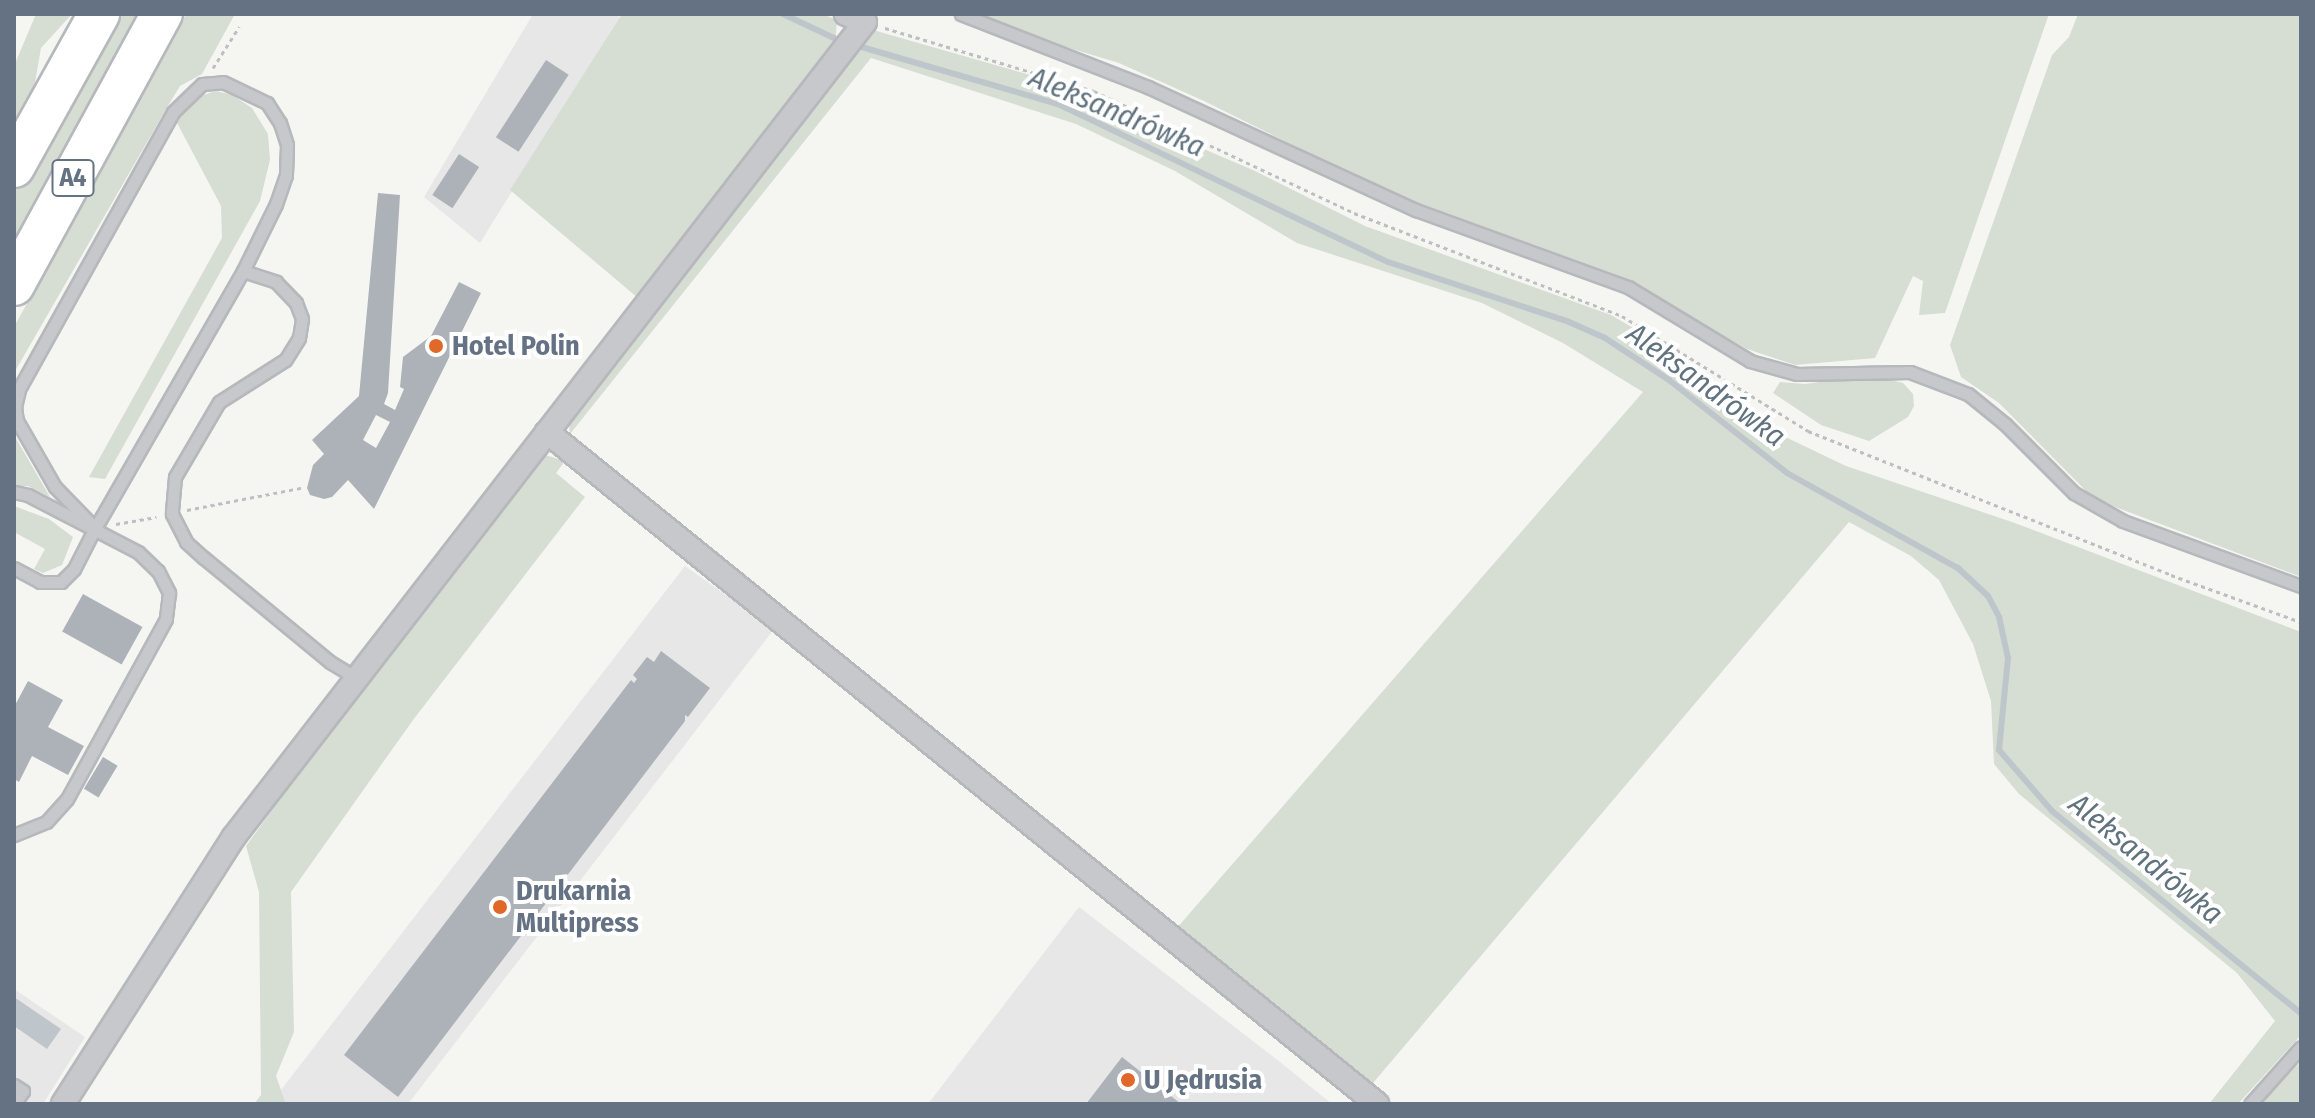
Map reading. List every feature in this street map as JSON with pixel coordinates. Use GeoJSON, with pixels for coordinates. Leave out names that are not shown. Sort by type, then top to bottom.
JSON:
{"type":"FeatureCollection","features":[{"type":"Feature","properties":{"kind":"highway","name":"A4"},"geometry":{"type":"LineString","coordinates":[[14,167],[99,14]]}},
{"type":"Feature","properties":{"kind":"highway","name":"A4"},"geometry":{"type":"LineString","coordinates":[[14,285],[162,14]]}},
{"type":"Feature","properties":{"kind":"street"},"geometry":{"type":"LineString","coordinates":[[63,1104],[233,838],[547,432],[855,18]]}},
{"type":"Feature","properties":{"kind":"street"},"geometry":{"type":"LineString","coordinates":[[547,432],[1377,1104]]}},
{"type":"Feature","properties":{"kind":"lane"},"geometry":{"type":"LineString","coordinates":[[961,14],[1148,87],[1416,210],[1628,287],[1750,361],[1797,374],[1910,372],[1968,394],[2005,424],[2074,493],[2123,521],[2301,586]]}},
{"type":"Feature","properties":{"kind":"lane"},"geometry":{"type":"LineString","coordinates":[[14,568],[40,582],[61,582],[74,569],[243,271],[276,204],[286,175],[287,145],[280,123],[267,103],[223,82],[202,84],[188,94],[164,128],[19,389],[15,407],[17,421],[55,487],[95,528]]}},
{"type":"Feature","properties":{"kind":"lane"},"geometry":{"type":"LineString","coordinates":[[243,271],[276,282],[296,303],[302,319],[299,338],[285,360],[219,402],[175,477],[172,514],[186,542],[330,662],[355,677]]}},
{"type":"Feature","properties":{"kind":"lane"},"geometry":{"type":"LineString","coordinates":[[14,492],[28,495],[138,552],[158,571],[169,593],[166,619],[135,681],[67,799],[46,822],[14,835]]}},
{"type":"Feature","properties":{"kind":"lane"},"geometry":{"type":"LineString","coordinates":[[2250,1104],[2301,1047]]}},
{"type":"Feature","properties":{"kind":"lane"},"geometry":{"type":"LineString","coordinates":[[14,1085],[23,1091],[14,1104]]}},
{"type":"Feature","properties":{"kind":"path"},"geometry":{"type":"LineString","coordinates":[[855,18],[1094,91],[1354,213],[1622,316],[1808,431],[2171,575],[2301,622]]}},
{"type":"Feature","properties":{"kind":"path"},"geometry":{"type":"LineString","coordinates":[[212,83],[217,56],[239,27]]}},
{"type":"Feature","properties":{"kind":"path"},"geometry":{"type":"LineString","coordinates":[[95,528],[305,487]]}},
{"type":"Feature","properties":{"kind":"shaded area"},"geometry":{"type":"Polygon","coordinates":[[[36,14],[72,14],[41,48],[34,88],[14,124],[14,66],[36,14]]]}},
{"type":"Feature","properties":{"kind":"shaded area"},"geometry":{"type":"Polygon","coordinates":[[[111,14],[144,14],[14,250],[14,191],[111,14]]]}},
{"type":"Feature","properties":{"kind":"shaded area"},"geometry":{"type":"Polygon","coordinates":[[[186,14],[235,14],[202,74],[180,86],[14,373],[14,327],[186,14]]]}},
{"type":"Feature","properties":{"kind":"shaded area"},"geometry":{"type":"Polygon","coordinates":[[[533,14],[615,14],[620,17],[480,243],[424,197],[533,14]]]}},
{"type":"Feature","properties":{"kind":"shaded area"},"geometry":{"type":"Polygon","coordinates":[[[622,14],[822,14],[837,20],[835,50],[638,298],[510,190],[622,14]]]}},
{"type":"Feature","properties":{"kind":"shaded area"},"geometry":{"type":"Polygon","coordinates":[[[972,14],[2049,14],[1945,313],[1919,315],[1923,281],[1913,276],[1875,358],[1795,365],[1747,349],[1617,275],[1383,190],[1204,101],[1119,63],[996,26],[972,14]]]}},
{"type":"Feature","properties":{"kind":"shaded area"},"geometry":{"type":"Polygon","coordinates":[[[2078,14],[2301,14],[2301,577],[2094,499],[1999,403],[1961,377],[1950,345],[2052,55],[2069,37],[2078,14]]]}},
{"type":"Feature","properties":{"kind":"shaded area"},"geometry":{"type":"Polygon","coordinates":[[[873,30],[1030,75],[1253,170],[1365,226],[1611,315],[1647,336],[1777,433],[1846,466],[2012,522],[2301,632],[2301,1035],[2238,1104],[2209,1104],[2275,1021],[2237,973],[2019,794],[1994,764],[1991,701],[1973,644],[1939,580],[1911,556],[1849,522],[1373,1083],[1176,929],[1643,392],[1563,343],[1482,303],[1297,243],[1175,171],[1076,124],[871,58],[570,434],[569,423],[575,410],[873,30]]]}},
{"type":"Feature","properties":{"kind":"shaded area"},"geometry":{"type":"Polygon","coordinates":[[[216,91],[232,95],[252,108],[268,134],[270,160],[260,201],[105,479],[89,477],[222,238],[221,206],[176,121],[194,98],[216,91]]]}},
{"type":"Feature","properties":{"kind":"shaded area"},"geometry":{"type":"Polygon","coordinates":[[[1878,377],[1903,383],[1913,394],[1914,406],[1908,417],[1869,441],[1821,425],[1773,393],[1780,382],[1805,384],[1878,377]]]}},
{"type":"Feature","properties":{"kind":"shaded area"},"geometry":{"type":"Polygon","coordinates":[[[14,435],[50,497],[28,486],[14,486],[14,435]]]}},
{"type":"Feature","properties":{"kind":"shaded area"},"geometry":{"type":"Polygon","coordinates":[[[542,454],[565,461],[556,473],[585,497],[413,720],[291,892],[294,1032],[276,1076],[286,1104],[254,1104],[261,1095],[259,892],[246,846],[339,718],[542,454]]]}},
{"type":"Feature","properties":{"kind":"shaded area"},"geometry":{"type":"Polygon","coordinates":[[[14,506],[49,519],[73,537],[62,565],[43,573],[34,569],[45,549],[14,532],[14,506]]]}},
{"type":"Feature","properties":{"kind":"shaded area"},"geometry":{"type":"Polygon","coordinates":[[[685,566],[774,629],[408,1104],[286,1104],[281,1090],[685,566]]]}},
{"type":"Feature","properties":{"kind":"shaded area"},"geometry":{"type":"Polygon","coordinates":[[[1079,907],[1280,1062],[1332,1104],[928,1104],[1079,907]]]}},
{"type":"Feature","properties":{"kind":"shaded area"},"geometry":{"type":"Polygon","coordinates":[[[14,989],[85,1037],[43,1104],[14,1104],[14,989]]]}},
{"type":"Feature","properties":{"kind":"shaded area"},"geometry":{"type":"Polygon","coordinates":[[[14,997],[61,1029],[47,1049],[14,1026],[14,997]]]}},
{"type":"Feature","properties":{"kind":"shaded area"},"geometry":{"type":"Polygon","coordinates":[[[2301,1062],[2301,1104],[2259,1104],[2268,1094],[2301,1062]]]}},
{"type":"Feature","properties":{"kind":"building"},"geometry":{"type":"Polygon","coordinates":[[[546,60],[569,75],[519,152],[496,137],[546,60]]]}},
{"type":"Feature","properties":{"kind":"building"},"geometry":{"type":"Polygon","coordinates":[[[459,154],[479,167],[452,208],[432,195],[459,154]]]}},
{"type":"Feature","properties":{"kind":"building","name":"Hotel Polin"},"geometry":{"type":"Polygon","coordinates":[[[378,193],[400,195],[388,393],[384,404],[395,410],[404,389],[400,387],[403,357],[431,336],[459,282],[481,293],[374,509],[348,480],[332,497],[324,499],[310,495],[307,488],[313,465],[324,454],[312,440],[359,396],[378,193]],[[376,415],[363,440],[376,448],[390,422],[376,415]]]}},
{"type":"Feature","properties":{"kind":"building"},"geometry":{"type":"Polygon","coordinates":[[[83,594],[142,627],[122,665],[62,632],[83,594]]]}},
{"type":"Feature","properties":{"kind":"building","name":"Drukarnia Multipress"},"geometry":{"type":"Polygon","coordinates":[[[661,651],[710,688],[688,717],[685,715],[685,721],[398,1097],[344,1055],[631,680],[634,683],[637,679],[633,675],[647,657],[654,662],[661,651]]]}},
{"type":"Feature","properties":{"kind":"building"},"geometry":{"type":"Polygon","coordinates":[[[28,681],[63,700],[48,727],[84,746],[68,775],[32,756],[19,782],[14,779],[14,707],[28,681]]]}},
{"type":"Feature","properties":{"kind":"building"},"geometry":{"type":"Polygon","coordinates":[[[103,757],[118,766],[99,797],[84,789],[103,757]]]}},
{"type":"Feature","properties":{"kind":"building","name":"U Jędrusia"},"geometry":{"type":"Polygon","coordinates":[[[1122,1057],[1181,1104],[1086,1104],[1122,1057]]]}},
{"type":"Feature","properties":{"kind":"waterway","name":"Aleksandrówka"},"geometry":{"type":"LineString","coordinates":[[783,14],[838,40]]}},
{"type":"Feature","properties":{"kind":"waterway","name":"Aleksandrówka"},"geometry":{"type":"LineString","coordinates":[[858,46],[1058,104],[1388,262],[1569,322],[1605,338],[1669,380],[1787,473],[1958,568],[1988,596],[1999,617],[2008,658],[1999,750],[2052,811],[2301,1013]]}},
{"type":"Feature","properties":{"kind":"place","name":"Hotel Polin"},"geometry":{"type":"Point","coordinates":[436,346]}},
{"type":"Feature","properties":{"kind":"place","name":"Drukarnia Multipress"},"geometry":{"type":"Point","coordinates":[500,907]}},
{"type":"Feature","properties":{"kind":"place","name":"U Jędrusia"},"geometry":{"type":"Point","coordinates":[1128,1080]}}]}
